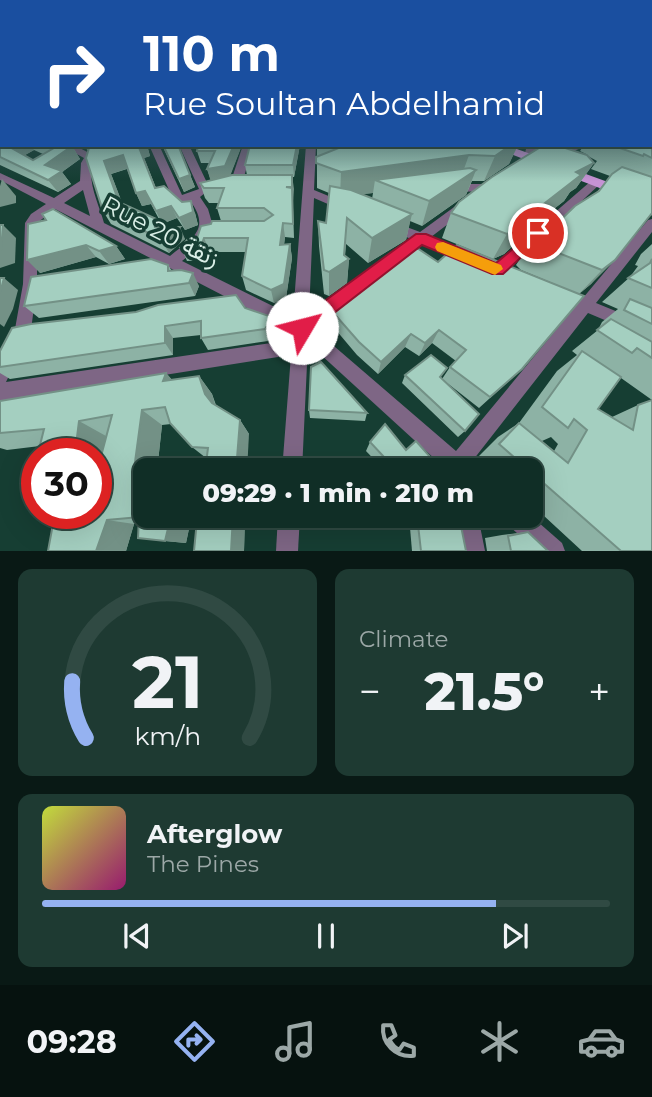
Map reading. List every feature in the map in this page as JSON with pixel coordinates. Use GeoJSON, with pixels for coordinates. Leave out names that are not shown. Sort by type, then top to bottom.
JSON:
{"type":"FeatureCollection","features":[{"type":"Feature","properties":{"kind":"main road"},"geometry":{"type":"LineString","coordinates":[[502,147],[536,155],[652,195]]}},
{"type":"Feature","properties":{"kind":"main road"},"geometry":{"type":"LineString","coordinates":[[518,147],[595,183],[652,203]]}},
{"type":"Feature","properties":{"kind":"street"},"geometry":{"type":"LineString","coordinates":[[69,147],[90,157],[131,147]]}},
{"type":"Feature","properties":{"kind":"street"},"geometry":{"type":"LineString","coordinates":[[155,147],[173,192],[181,200],[209,190],[242,184],[248,147]]}},
{"type":"Feature","properties":{"kind":"street"},"geometry":{"type":"LineString","coordinates":[[146,266],[172,262],[213,229],[207,212],[209,190],[185,147]]}},
{"type":"Feature","properties":{"kind":"street"},"geometry":{"type":"LineString","coordinates":[[302,328],[536,155],[574,147]]}},
{"type":"Feature","properties":{"kind":"street"},"geometry":{"type":"LineString","coordinates":[[293,458],[302,328],[303,186],[314,152]]}},
{"type":"Feature","properties":{"kind":"street"},"geometry":{"type":"LineString","coordinates":[[90,157],[86,163],[86,182],[99,226]]}},
{"type":"Feature","properties":{"kind":"street","name":"Rue 20 زنقة"},"geometry":{"type":"LineString","coordinates":[[0,176],[302,328],[447,458]]}},
{"type":"Feature","properties":{"kind":"street"},"geometry":{"type":"LineString","coordinates":[[432,191],[498,181]]}},
{"type":"Feature","properties":{"kind":"street"},"geometry":{"type":"LineString","coordinates":[[0,377],[30,329],[37,283],[29,229],[35,217],[86,182]]}},
{"type":"Feature","properties":{"kind":"street"},"geometry":{"type":"LineString","coordinates":[[303,186],[367,216],[504,273],[595,183]]}},
{"type":"Feature","properties":{"kind":"street"},"geometry":{"type":"LineString","coordinates":[[468,458],[652,223]]}},
{"type":"Feature","properties":{"kind":"street"},"geometry":{"type":"LineString","coordinates":[[636,243],[652,251]]}},
{"type":"Feature","properties":{"kind":"street"},"geometry":{"type":"LineString","coordinates":[[548,290],[652,333]]}},
{"type":"Feature","properties":{"kind":"street"},"geometry":{"type":"LineString","coordinates":[[215,302],[243,298]]}},
{"type":"Feature","properties":{"kind":"street"},"geometry":{"type":"LineString","coordinates":[[0,392],[300,346]]}},
{"type":"Feature","properties":{"kind":"street"},"geometry":{"type":"LineString","coordinates":[[287,551],[288,528]]}},
{"type":"Feature","properties":{"kind":"street"},"geometry":{"type":"LineString","coordinates":[[469,528],[474,551]]}},
{"type":"Feature","properties":{"kind":"street"},"geometry":{"type":"LineString","coordinates":[[528,528],[554,551]]}},
{"type":"Feature","properties":{"kind":"building"},"geometry":{"type":"Polygon","coordinates":[[[0,147],[10,147],[33,160],[52,149],[48,147],[71,147],[45,165],[62,171],[48,180],[0,157],[0,147]]]}},
{"type":"Feature","properties":{"kind":"building"},"geometry":{"type":"Polygon","coordinates":[[[139,147],[155,188],[164,186],[182,202],[191,201],[193,212],[179,218],[171,206],[156,211],[145,191],[136,193],[123,155],[104,161],[117,197],[112,199],[165,223],[154,227],[180,227],[163,240],[103,211],[86,158],[89,148],[139,147]]]}},
{"type":"Feature","properties":{"kind":"building"},"geometry":{"type":"Polygon","coordinates":[[[164,147],[179,147],[190,175],[179,179],[164,147]]]}},
{"type":"Feature","properties":{"kind":"building"},"geometry":{"type":"Polygon","coordinates":[[[198,147],[233,147],[225,166],[207,169],[215,151],[197,151],[198,147]]]}},
{"type":"Feature","properties":{"kind":"building"},"geometry":{"type":"Polygon","coordinates":[[[250,147],[297,147],[293,165],[245,165],[250,147]]]}},
{"type":"Feature","properties":{"kind":"building"},"geometry":{"type":"Polygon","coordinates":[[[341,147],[508,147],[495,156],[469,155],[341,172],[316,163],[316,157],[341,147]]]}},
{"type":"Feature","properties":{"kind":"building"},"geometry":{"type":"Polygon","coordinates":[[[541,147],[562,147],[587,155],[594,163],[576,172],[581,175],[541,206],[543,207],[519,228],[507,234],[451,213],[459,202],[492,177],[541,147]]]}},
{"type":"Feature","properties":{"kind":"building"},"geometry":{"type":"Polygon","coordinates":[[[617,147],[652,147],[652,158],[644,154],[643,156],[617,147]]]}},
{"type":"Feature","properties":{"kind":"building"},"geometry":{"type":"Polygon","coordinates":[[[622,167],[652,177],[652,213],[615,260],[602,270],[532,241],[546,230],[549,231],[575,206],[599,191],[612,174],[622,167]]]}},
{"type":"Feature","properties":{"kind":"building"},"geometry":{"type":"Polygon","coordinates":[[[470,168],[476,170],[429,201],[375,180],[470,168]]]}},
{"type":"Feature","properties":{"kind":"building"},"geometry":{"type":"Polygon","coordinates":[[[232,175],[292,175],[292,187],[286,187],[292,188],[293,224],[283,223],[280,245],[290,244],[284,284],[271,290],[242,276],[248,238],[204,238],[201,246],[181,247],[188,239],[197,238],[201,226],[211,224],[212,221],[264,221],[273,215],[264,208],[217,208],[224,188],[204,188],[200,183],[232,175]]]}},
{"type":"Feature","properties":{"kind":"building"},"geometry":{"type":"Polygon","coordinates":[[[330,186],[351,190],[412,214],[372,238],[347,218],[344,255],[349,259],[329,272],[324,270],[318,221],[326,223],[330,186]]]}},
{"type":"Feature","properties":{"kind":"building"},"geometry":{"type":"Polygon","coordinates":[[[53,209],[116,246],[99,251],[86,245],[27,260],[28,224],[46,220],[42,214],[53,209]]]}},
{"type":"Feature","properties":{"kind":"building"},"geometry":{"type":"Polygon","coordinates":[[[0,225],[3,225],[1,250],[0,250],[0,225]]]}},
{"type":"Feature","properties":{"kind":"building"},"geometry":{"type":"Polygon","coordinates":[[[457,245],[584,296],[522,369],[490,397],[450,367],[466,350],[439,330],[425,343],[411,334],[381,362],[330,309],[417,248],[438,262],[457,245]]]}},
{"type":"Feature","properties":{"kind":"building"},"geometry":{"type":"Polygon","coordinates":[[[151,259],[168,265],[168,271],[193,273],[189,283],[24,306],[31,277],[151,259]]]}},
{"type":"Feature","properties":{"kind":"building"},"geometry":{"type":"Polygon","coordinates":[[[652,259],[652,288],[628,278],[650,263],[652,259]]]}},
{"type":"Feature","properties":{"kind":"building"},"geometry":{"type":"Polygon","coordinates":[[[236,295],[245,308],[272,317],[265,329],[201,338],[201,321],[165,326],[165,343],[0,367],[0,351],[12,328],[136,312],[158,305],[236,295]]]}},
{"type":"Feature","properties":{"kind":"building"},"geometry":{"type":"Polygon","coordinates":[[[630,299],[652,308],[652,324],[624,310],[630,299]]]}},
{"type":"Feature","properties":{"kind":"building"},"geometry":{"type":"Polygon","coordinates":[[[611,319],[652,342],[652,358],[637,348],[632,353],[597,330],[611,319]]]}},
{"type":"Feature","properties":{"kind":"building"},"geometry":{"type":"Polygon","coordinates":[[[582,351],[621,377],[598,409],[633,430],[638,405],[652,400],[652,551],[621,551],[543,483],[543,458],[515,458],[499,444],[519,423],[568,463],[587,430],[574,419],[568,428],[542,407],[582,351]]]}},
{"type":"Feature","properties":{"kind":"building"},"geometry":{"type":"Polygon","coordinates":[[[431,355],[447,368],[440,377],[479,414],[465,431],[405,375],[431,355]]]}},
{"type":"Feature","properties":{"kind":"building"},"geometry":{"type":"Polygon","coordinates":[[[321,362],[367,413],[309,410],[311,367],[321,362]]]}},
{"type":"Feature","properties":{"kind":"building"},"geometry":{"type":"Polygon","coordinates":[[[166,373],[163,381],[199,376],[205,394],[212,403],[240,420],[237,458],[207,458],[208,448],[192,447],[170,423],[165,407],[142,410],[136,458],[133,458],[133,518],[112,520],[112,438],[106,438],[112,415],[79,421],[77,438],[42,438],[44,429],[0,433],[0,401],[166,373]]]}},
{"type":"Feature","properties":{"kind":"building"},"geometry":{"type":"Polygon","coordinates":[[[385,424],[406,450],[416,441],[431,458],[385,458],[370,442],[385,424]]]}},
{"type":"Feature","properties":{"kind":"building"},"geometry":{"type":"Polygon","coordinates":[[[138,528],[168,528],[165,541],[138,538],[138,528]]]}},
{"type":"Feature","properties":{"kind":"building"},"geometry":{"type":"Polygon","coordinates":[[[196,528],[232,528],[231,551],[194,551],[196,528]]]}},
{"type":"Feature","properties":{"kind":"building"},"geometry":{"type":"Polygon","coordinates":[[[418,528],[461,528],[466,551],[421,551],[418,528]]]}},
{"type":"Feature","properties":{"kind":"building"},"geometry":{"type":"Polygon","coordinates":[[[52,529],[104,529],[96,551],[48,551],[52,529]]]}},
{"type":"Feature","properties":{"kind":"building"},"geometry":{"type":"Polygon","coordinates":[[[528,532],[548,551],[511,551],[508,536],[528,532]]]}},
{"type":"Feature","properties":{"kind":"slow traffic"},"geometry":{"type":"LineString","coordinates":[[443,247],[495,269]]}},
{"type":"Feature","properties":{"kind":"route"},"geometry":{"type":"LineString","coordinates":[[302,328],[421,238],[498,270],[538,233]]}}]}
